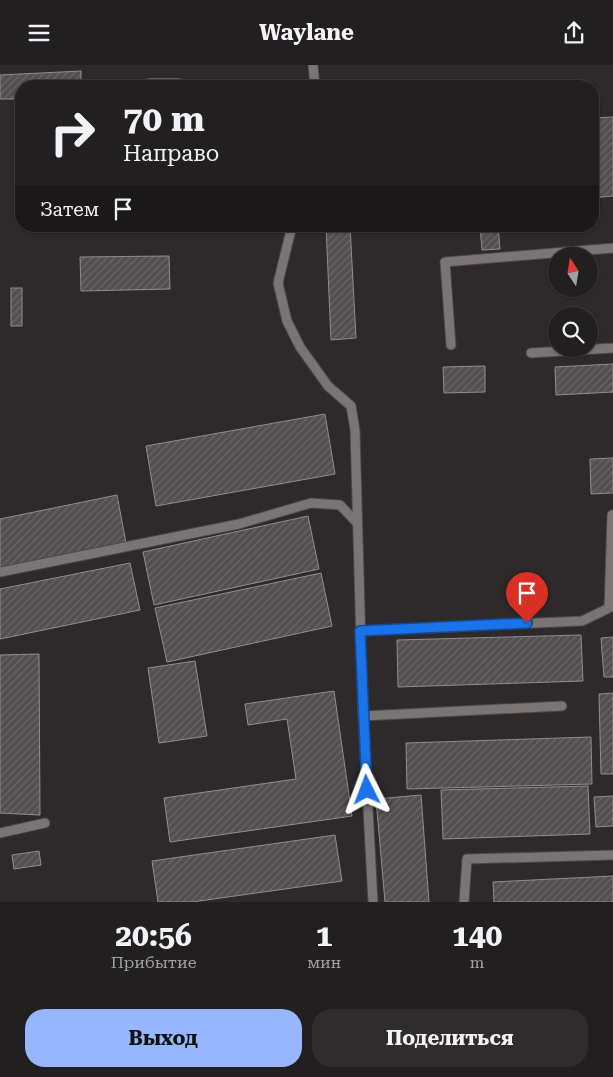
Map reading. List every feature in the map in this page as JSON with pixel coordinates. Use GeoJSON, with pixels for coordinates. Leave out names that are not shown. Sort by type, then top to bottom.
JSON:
{"type":"FeatureCollection","features":[{"type":"Feature","properties":{"kind":"lane"},"geometry":{"type":"LineString","coordinates":[[313,65],[314,80]]}},
{"type":"Feature","properties":{"kind":"lane"},"geometry":{"type":"LineString","coordinates":[[291,232],[278,283],[287,321],[300,347],[328,386],[351,406],[355,430],[362,716],[373,902]]}},
{"type":"Feature","properties":{"kind":"lane"},"geometry":{"type":"LineString","coordinates":[[451,345],[445,262],[613,248]]}},
{"type":"Feature","properties":{"kind":"lane"},"geometry":{"type":"LineString","coordinates":[[531,353],[613,347]]}},
{"type":"Feature","properties":{"kind":"lane"},"geometry":{"type":"LineString","coordinates":[[0,572],[239,524],[310,503],[340,505],[357,523]]}},
{"type":"Feature","properties":{"kind":"lane"},"geometry":{"type":"LineString","coordinates":[[360,631],[582,621],[609,608],[612,515]]}},
{"type":"Feature","properties":{"kind":"lane"},"geometry":{"type":"LineString","coordinates":[[362,716],[562,706]]}},
{"type":"Feature","properties":{"kind":"lane"},"geometry":{"type":"LineString","coordinates":[[0,833],[45,823]]}},
{"type":"Feature","properties":{"kind":"lane"},"geometry":{"type":"LineString","coordinates":[[464,902],[466,859],[613,855]]}},
{"type":"Feature","properties":{"kind":"building"},"geometry":{"type":"Polygon","coordinates":[[[81,71],[81,80],[15,80],[15,99],[0,99],[0,75],[81,71]]]}},
{"type":"Feature","properties":{"kind":"building"},"geometry":{"type":"Polygon","coordinates":[[[148,79],[180,79],[180,80],[148,79]]]}},
{"type":"Feature","properties":{"kind":"building"},"geometry":{"type":"Polygon","coordinates":[[[613,117],[613,196],[599,197],[599,118],[613,117]]]}},
{"type":"Feature","properties":{"kind":"building"},"geometry":{"type":"Polygon","coordinates":[[[326,232],[350,232],[356,338],[331,340],[326,232]]]}},
{"type":"Feature","properties":{"kind":"building"},"geometry":{"type":"Polygon","coordinates":[[[480,232],[499,232],[500,249],[482,250],[480,232]]]}},
{"type":"Feature","properties":{"kind":"building"},"geometry":{"type":"Polygon","coordinates":[[[169,256],[170,289],[81,291],[80,257],[169,256]]]}},
{"type":"Feature","properties":{"kind":"building"},"geometry":{"type":"Polygon","coordinates":[[[11,288],[22,288],[22,326],[11,326],[11,288]]]}},
{"type":"Feature","properties":{"kind":"building"},"geometry":{"type":"Polygon","coordinates":[[[613,364],[613,392],[556,395],[555,367],[613,364]]]}},
{"type":"Feature","properties":{"kind":"building"},"geometry":{"type":"Polygon","coordinates":[[[485,366],[485,392],[444,393],[443,367],[485,366]]]}},
{"type":"Feature","properties":{"kind":"building"},"geometry":{"type":"Polygon","coordinates":[[[325,414],[335,474],[156,506],[146,446],[325,414]]]}},
{"type":"Feature","properties":{"kind":"building"},"geometry":{"type":"Polygon","coordinates":[[[613,458],[613,493],[591,494],[590,459],[613,458]]]}},
{"type":"Feature","properties":{"kind":"building"},"geometry":{"type":"Polygon","coordinates":[[[117,495],[126,543],[0,568],[0,519],[117,495]]]}},
{"type":"Feature","properties":{"kind":"building"},"geometry":{"type":"Polygon","coordinates":[[[308,516],[319,569],[154,605],[143,552],[308,516]]]}},
{"type":"Feature","properties":{"kind":"building"},"geometry":{"type":"Polygon","coordinates":[[[130,563],[140,610],[0,639],[0,589],[130,563]]]}},
{"type":"Feature","properties":{"kind":"building"},"geometry":{"type":"Polygon","coordinates":[[[321,573],[332,626],[167,662],[155,608],[321,573]]]}},
{"type":"Feature","properties":{"kind":"building"},"geometry":{"type":"Polygon","coordinates":[[[581,635],[583,681],[398,687],[397,640],[581,635]]]}},
{"type":"Feature","properties":{"kind":"building"},"geometry":{"type":"Polygon","coordinates":[[[613,637],[613,677],[604,677],[601,638],[613,637]]]}},
{"type":"Feature","properties":{"kind":"building"},"geometry":{"type":"Polygon","coordinates":[[[39,654],[40,815],[0,813],[0,655],[39,654]]]}},
{"type":"Feature","properties":{"kind":"building"},"geometry":{"type":"Polygon","coordinates":[[[195,661],[207,736],[159,743],[148,668],[195,661]]]}},
{"type":"Feature","properties":{"kind":"building"},"geometry":{"type":"Polygon","coordinates":[[[334,691],[352,816],[170,842],[164,798],[296,779],[287,719],[248,725],[245,704],[334,691]]]}},
{"type":"Feature","properties":{"kind":"building"},"geometry":{"type":"Polygon","coordinates":[[[613,693],[613,774],[601,774],[599,694],[613,693]]]}},
{"type":"Feature","properties":{"kind":"building"},"geometry":{"type":"Polygon","coordinates":[[[591,737],[592,784],[407,789],[406,743],[591,737]]]}},
{"type":"Feature","properties":{"kind":"building"},"geometry":{"type":"Polygon","coordinates":[[[588,786],[590,834],[443,839],[441,790],[588,786]]]}},
{"type":"Feature","properties":{"kind":"building"},"geometry":{"type":"Polygon","coordinates":[[[421,795],[429,902],[385,902],[376,799],[421,795]]]}},
{"type":"Feature","properties":{"kind":"building"},"geometry":{"type":"Polygon","coordinates":[[[613,796],[613,826],[596,827],[594,797],[613,796]]]}},
{"type":"Feature","properties":{"kind":"building"},"geometry":{"type":"Polygon","coordinates":[[[335,835],[342,881],[192,902],[158,902],[152,861],[335,835]]]}},
{"type":"Feature","properties":{"kind":"building"},"geometry":{"type":"Polygon","coordinates":[[[39,851],[41,865],[14,869],[12,855],[39,851]]]}},
{"type":"Feature","properties":{"kind":"building"},"geometry":{"type":"Polygon","coordinates":[[[613,876],[613,902],[494,902],[493,882],[613,876]]]}},
{"type":"Feature","properties":{"kind":"route"},"geometry":{"type":"LineString","coordinates":[[367,790],[362,716],[360,631],[527,623]]}}]}
